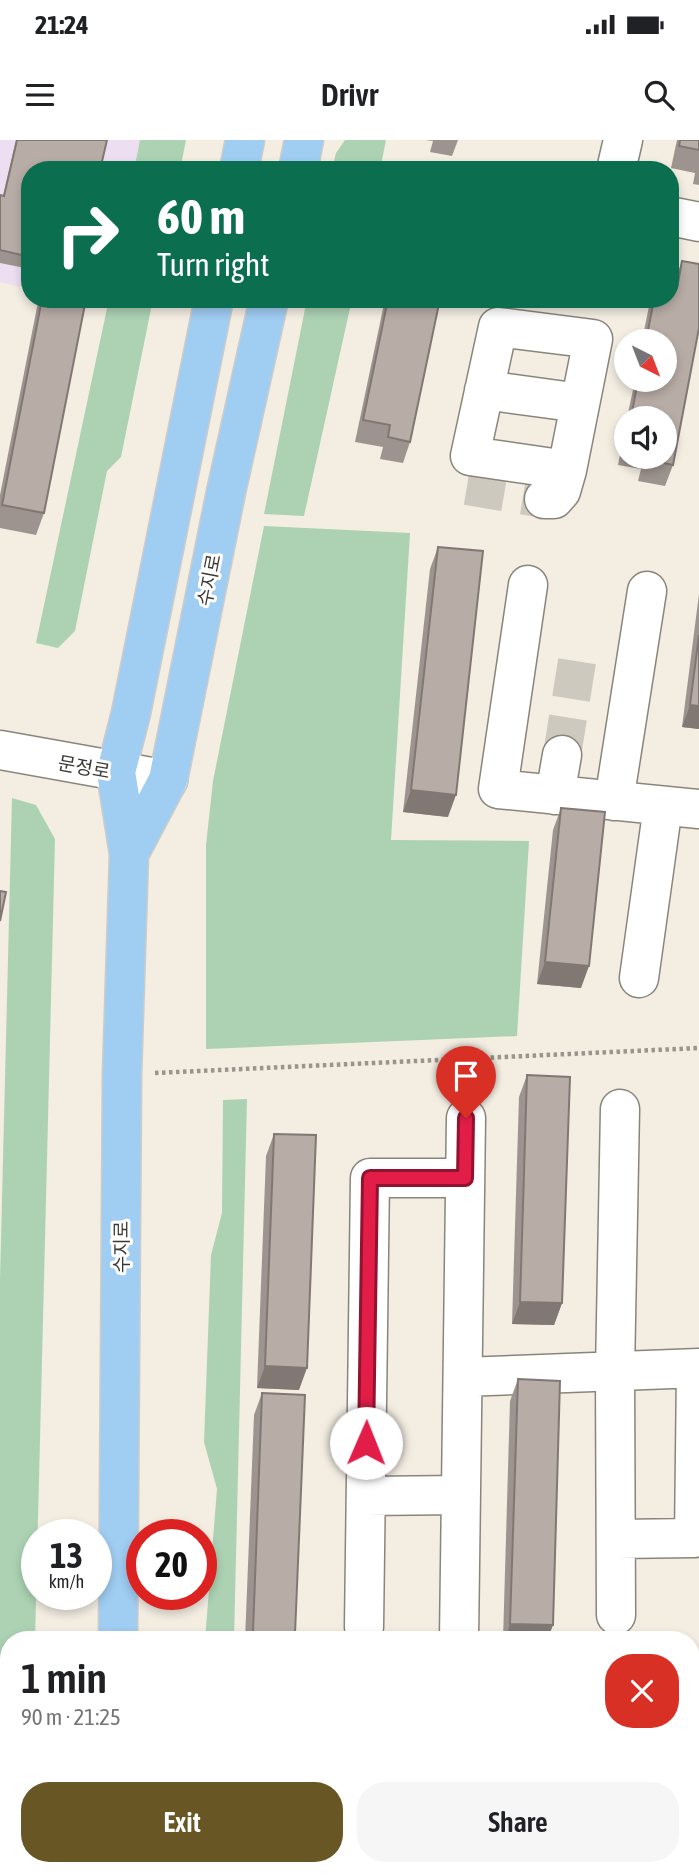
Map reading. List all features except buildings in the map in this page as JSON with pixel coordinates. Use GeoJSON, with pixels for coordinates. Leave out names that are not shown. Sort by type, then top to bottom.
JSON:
{"type":"FeatureCollection","features":[{"type":"Feature","properties":{"kind":"main road"},"geometry":{"type":"LineString","coordinates":[[241,161],[245,140]]}},
{"type":"Feature","properties":{"kind":"main road"},"geometry":{"type":"LineString","coordinates":[[300,161],[304,140]]}},
{"type":"Feature","properties":{"kind":"main road","name":"수지로"},"geometry":{"type":"LineString","coordinates":[[118,1631],[122,1075],[129,854],[117,772],[212,308]]}},
{"type":"Feature","properties":{"kind":"main road","name":"수지로"},"geometry":{"type":"LineString","coordinates":[[129,854],[168,780],[226,492],[267,308]]}},
{"type":"Feature","properties":{"kind":"street"},"geometry":{"type":"LineString","coordinates":[[618,161],[623,140]]}},
{"type":"Feature","properties":{"kind":"street"},"geometry":{"type":"LineString","coordinates":[[679,218],[699,222]]}},
{"type":"Feature","properties":{"kind":"street"},"geometry":{"type":"LineString","coordinates":[[559,316],[593,339],[580,402],[556,484],[470,456],[484,390],[498,327],[559,316]]}},
{"type":"Feature","properties":{"kind":"street"},"geometry":{"type":"LineString","coordinates":[[484,390],[580,402]]}},
{"type":"Feature","properties":{"kind":"street"},"geometry":{"type":"LineString","coordinates":[[528,585],[498,789],[681,808],[639,978]]}},
{"type":"Feature","properties":{"kind":"street"},"geometry":{"type":"LineString","coordinates":[[614,801],[647,591]]}},
{"type":"Feature","properties":{"kind":"street","name":"문정로"},"geometry":{"type":"LineString","coordinates":[[0,750],[168,780]]}},
{"type":"Feature","properties":{"kind":"street"},"geometry":{"type":"LineString","coordinates":[[555,795],[562,755]]}},
{"type":"Feature","properties":{"kind":"street"},"geometry":{"type":"LineString","coordinates":[[616,1615],[614,1372],[620,1109]]}},
{"type":"Feature","properties":{"kind":"street"},"geometry":{"type":"LineString","coordinates":[[459,1631],[466,1118]]}},
{"type":"Feature","properties":{"kind":"street"},"geometry":{"type":"LineString","coordinates":[[364,1627],[370,1178],[465,1178]]}},
{"type":"Feature","properties":{"kind":"street"},"geometry":{"type":"LineString","coordinates":[[463,1377],[698,1369],[694,1538],[617,1539]]}},
{"type":"Feature","properties":{"kind":"street"},"geometry":{"type":"LineString","coordinates":[[366,1496],[461,1495]]}},
{"type":"Feature","properties":{"kind":"path"},"geometry":{"type":"LineString","coordinates":[[122,1075],[699,1048]]}},
{"type":"Feature","properties":{"kind":"shaded area"},"geometry":{"type":"Polygon","coordinates":[[[0,140],[140,140],[136,161],[21,161],[21,287],[0,282],[0,140]]]}},
{"type":"Feature","properties":{"kind":"green space"},"geometry":{"type":"Polygon","coordinates":[[[140,140],[186,140],[182,161],[136,161],[140,140]]]}},
{"type":"Feature","properties":{"kind":"green space"},"geometry":{"type":"Polygon","coordinates":[[[345,140],[386,140],[382,161],[334,161],[345,140]]]}},
{"type":"Feature","properties":{"kind":"green space"},"geometry":{"type":"Polygon","coordinates":[[[107,308],[151,308],[121,457],[107,471],[75,631],[58,648],[36,643],[107,308]]]}},
{"type":"Feature","properties":{"kind":"green space"},"geometry":{"type":"Polygon","coordinates":[[[305,308],[350,308],[304,516],[264,514],[305,308]]]}},
{"type":"Feature","properties":{"kind":"green space"},"geometry":{"type":"Polygon","coordinates":[[[264,526],[410,533],[391,840],[529,841],[517,1036],[206,1049],[206,845],[213,781],[264,526]]]}},
{"type":"Feature","properties":{"kind":"green space"},"geometry":{"type":"Polygon","coordinates":[[[12,798],[36,805],[55,839],[38,1519],[21,1519],[21,1610],[36,1610],[35,1631],[0,1631],[0,1280],[12,798]]]}},
{"type":"Feature","properties":{"kind":"green space"},"geometry":{"type":"Polygon","coordinates":[[[247,1099],[234,1631],[206,1631],[207,1610],[217,1610],[217,1519],[215,1519],[217,1489],[204,1442],[211,1255],[222,1213],[223,1100],[247,1099]]]}},
{"type":"Feature","properties":{"kind":"tunnel"},"geometry":{"type":"LineString","coordinates":[[467,486],[544,499]]}},
{"type":"Feature","properties":{"kind":"tunnel"},"geometry":{"type":"LineString","coordinates":[[562,755],[579,649]]}},
{"type":"Feature","properties":{"kind":"route"},"geometry":{"type":"LineString","coordinates":[[366,1443],[370,1178],[465,1178],[466,1118]]}}]}
